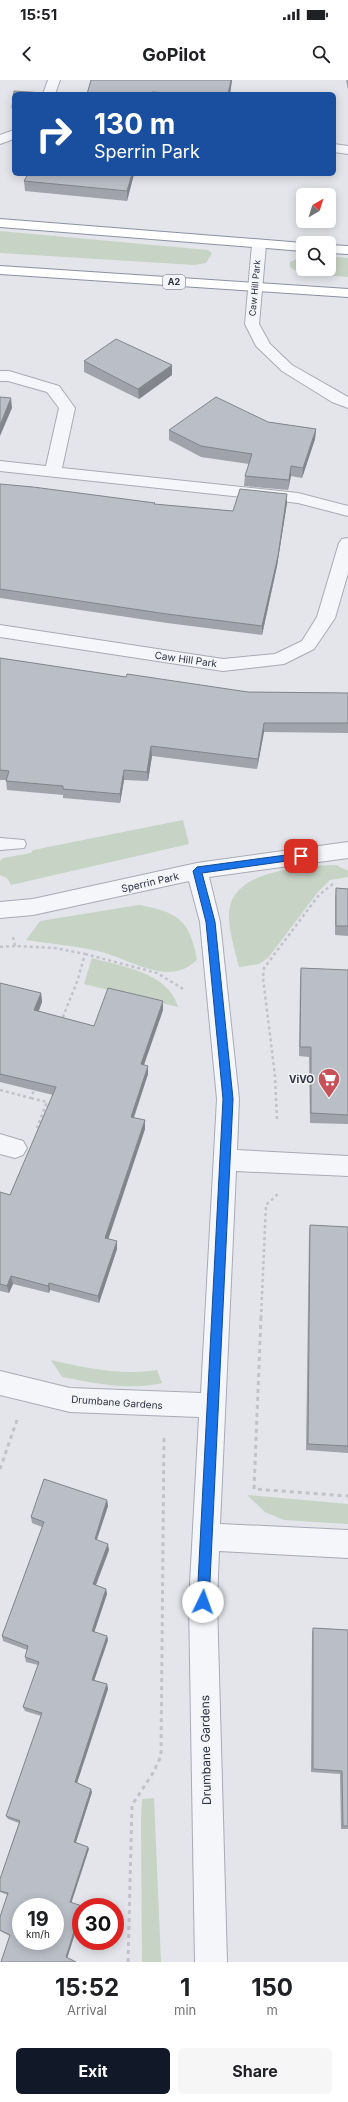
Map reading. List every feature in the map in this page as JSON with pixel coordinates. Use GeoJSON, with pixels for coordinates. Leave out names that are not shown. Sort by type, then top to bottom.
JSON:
{"type":"FeatureCollection","features":[{"type":"Feature","properties":{"kind":"highway"},"geometry":{"type":"LineString","coordinates":[[0,223],[259,245],[296,247]]}},
{"type":"Feature","properties":{"kind":"highway"},"geometry":{"type":"LineString","coordinates":[[336,249],[348,250]]}},
{"type":"Feature","properties":{"kind":"highway","name":"A2"},"geometry":{"type":"LineString","coordinates":[[0,270],[348,293]]}},
{"type":"Feature","properties":{"kind":"street"},"geometry":{"type":"LineString","coordinates":[[50,92],[54,80]]}},
{"type":"Feature","properties":{"kind":"street"},"geometry":{"type":"LineString","coordinates":[[0,140],[12,135]]}},
{"type":"Feature","properties":{"kind":"street"},"geometry":{"type":"LineString","coordinates":[[336,148],[348,150]]}},
{"type":"Feature","properties":{"kind":"street","name":"Caw Hill Park"},"geometry":{"type":"LineString","coordinates":[[259,245],[252,324],[264,346],[287,368],[338,399],[348,402]]}},
{"type":"Feature","properties":{"kind":"street"},"geometry":{"type":"LineString","coordinates":[[0,376],[53,389],[67,408],[52,472]]}},
{"type":"Feature","properties":{"kind":"street"},"geometry":{"type":"LineString","coordinates":[[0,466],[298,498],[348,511]]}},
{"type":"Feature","properties":{"kind":"street","name":"Caw Hill Park"},"geometry":{"type":"LineString","coordinates":[[0,631],[223,665],[278,660],[308,644],[326,618],[348,543]]}},
{"type":"Feature","properties":{"kind":"street","name":"Sperrin Park"},"geometry":{"type":"LineString","coordinates":[[4,909],[34,907],[197,871],[348,850]]}},
{"type":"Feature","properties":{"kind":"street","name":"Drumbane Gardens"},"geometry":{"type":"LineString","coordinates":[[197,871],[210,922],[228,1099],[203,1602],[211,1962]]}},
{"type":"Feature","properties":{"kind":"street"},"geometry":{"type":"LineString","coordinates":[[225,1160],[348,1166]]}},
{"type":"Feature","properties":{"kind":"street","name":"Drumbane Gardens"},"geometry":{"type":"LineString","coordinates":[[0,1383],[70,1400],[165,1405],[213,1405]]}},
{"type":"Feature","properties":{"kind":"street"},"geometry":{"type":"LineString","coordinates":[[206,1537],[348,1544]]}},
{"type":"Feature","properties":{"kind":"lane"},"geometry":{"type":"LineString","coordinates":[[0,844],[18,844]]}},
{"type":"Feature","properties":{"kind":"path"},"geometry":{"type":"LineString","coordinates":[[277,1119],[275,1076],[262,978],[264,968],[319,895],[334,883],[341,882]]}},
{"type":"Feature","properties":{"kind":"path"},"geometry":{"type":"LineString","coordinates":[[4,909],[15,946]]}},
{"type":"Feature","properties":{"kind":"path"},"geometry":{"type":"LineString","coordinates":[[0,946],[55,948],[85,954],[157,973],[185,990],[218,1002]]}},
{"type":"Feature","properties":{"kind":"path"},"geometry":{"type":"LineString","coordinates":[[60,1025],[77,982],[85,954]]}},
{"type":"Feature","properties":{"kind":"path"},"geometry":{"type":"LineString","coordinates":[[0,1090],[31,1098],[37,1083]]}},
{"type":"Feature","properties":{"kind":"path"},"geometry":{"type":"LineString","coordinates":[[292,1163],[292,1183],[266,1205],[254,1489],[348,1496]]}},
{"type":"Feature","properties":{"kind":"path"},"geometry":{"type":"LineString","coordinates":[[0,1469],[28,1390]]}},
{"type":"Feature","properties":{"kind":"path"},"geometry":{"type":"LineString","coordinates":[[128,1962],[132,1805],[153,1773],[161,1756],[165,1405]]}},
{"type":"Feature","properties":{"kind":"green space"},"geometry":{"type":"Polygon","coordinates":[[[0,231],[208,250],[212,253],[206,263],[195,265],[0,253],[0,231]]]}},
{"type":"Feature","properties":{"kind":"green space"},"geometry":{"type":"Polygon","coordinates":[[[336,257],[348,258],[348,277],[336,276],[336,257]]]}},
{"type":"Feature","properties":{"kind":"green space"},"geometry":{"type":"Polygon","coordinates":[[[296,259],[296,271],[290,267],[290,262],[296,259]]]}},
{"type":"Feature","properties":{"kind":"green space"},"geometry":{"type":"Polygon","coordinates":[[[183,820],[189,844],[11,885],[7,878],[0,875],[0,861],[3,858],[31,853],[33,850],[183,820]]]}},
{"type":"Feature","properties":{"kind":"green space"},"geometry":{"type":"Polygon","coordinates":[[[336,865],[348,871],[348,877],[330,880],[318,892],[268,958],[259,964],[239,967],[229,920],[230,906],[236,894],[246,884],[275,872],[308,867],[336,865]]]}},
{"type":"Feature","properties":{"kind":"green space"},"geometry":{"type":"Polygon","coordinates":[[[139,905],[164,911],[180,920],[186,927],[190,936],[197,960],[180,970],[167,972],[143,967],[105,953],[26,940],[40,921],[139,905]]]}},
{"type":"Feature","properties":{"kind":"green space"},"geometry":{"type":"Polygon","coordinates":[[[92,958],[130,968],[155,978],[173,995],[178,1007],[84,984],[92,958]]]}},
{"type":"Feature","properties":{"kind":"green space"},"geometry":{"type":"Polygon","coordinates":[[[51,1360],[117,1372],[144,1372],[157,1370],[162,1383],[125,1386],[99,1384],[62,1377],[51,1360]]]}},
{"type":"Feature","properties":{"kind":"green space"},"geometry":{"type":"Polygon","coordinates":[[[247,1495],[348,1504],[348,1524],[284,1520],[265,1512],[247,1495]]]}},
{"type":"Feature","properties":{"kind":"green space"},"geometry":{"type":"Polygon","coordinates":[[[154,1798],[161,1962],[142,1962],[142,1799],[154,1798]]]}},
{"type":"Feature","properties":{"kind":"building"},"geometry":{"type":"Polygon","coordinates":[[[91,80],[231,80],[228,92],[88,92],[91,80]]]}},
{"type":"Feature","properties":{"kind":"building"},"geometry":{"type":"Polygon","coordinates":[[[27,176],[131,176],[127,191],[24,181],[27,176]]]}},
{"type":"Feature","properties":{"kind":"building"},"geometry":{"type":"Polygon","coordinates":[[[116,339],[172,365],[138,389],[84,361],[116,339]]]}},
{"type":"Feature","properties":{"kind":"building"},"geometry":{"type":"Polygon","coordinates":[[[0,397],[11,398],[0,425],[0,397]]]}},
{"type":"Feature","properties":{"kind":"building"},"geometry":{"type":"Polygon","coordinates":[[[216,397],[268,422],[316,429],[303,468],[291,466],[289,480],[245,476],[252,454],[201,446],[169,430],[216,397]]]}},
{"type":"Feature","properties":{"kind":"building"},"geometry":{"type":"Polygon","coordinates":[[[0,484],[155,503],[154,504],[233,511],[240,489],[287,494],[278,556],[262,626],[167,614],[0,589],[0,484]]]}},
{"type":"Feature","properties":{"kind":"building"},"geometry":{"type":"Polygon","coordinates":[[[0,658],[126,677],[127,674],[248,692],[348,693],[348,723],[264,723],[258,759],[151,746],[147,772],[124,770],[120,794],[63,789],[63,786],[6,781],[9,771],[0,770],[0,658]]]}},
{"type":"Feature","properties":{"kind":"building"},"geometry":{"type":"Polygon","coordinates":[[[336,888],[348,889],[348,926],[336,926],[336,888]]]}},
{"type":"Feature","properties":{"kind":"building"},"geometry":{"type":"Polygon","coordinates":[[[301,968],[348,970],[348,1115],[311,1113],[311,1047],[300,1047],[301,968]]]}},
{"type":"Feature","properties":{"kind":"building"},"geometry":{"type":"Polygon","coordinates":[[[0,983],[41,993],[34,1010],[94,1026],[108,988],[163,1001],[141,1064],[148,1066],[131,1117],[145,1120],[105,1238],[117,1241],[98,1296],[49,1283],[48,1286],[11,1276],[7,1286],[0,1284],[0,1192],[10,1195],[56,1087],[0,1074],[0,983]]]}},
{"type":"Feature","properties":{"kind":"building"},"geometry":{"type":"Polygon","coordinates":[[[310,1225],[348,1227],[348,1446],[308,1444],[310,1225]]]}},
{"type":"Feature","properties":{"kind":"building"},"geometry":{"type":"Polygon","coordinates":[[[44,1479],[107,1500],[95,1539],[108,1544],[93,1584],[106,1589],[92,1631],[107,1636],[92,1680],[107,1684],[75,1782],[91,1789],[74,1842],[88,1847],[70,1902],[72,1903],[72,1938],[66,1957],[76,1962],[1,1962],[10,1935],[0,1930],[0,1917],[8,1893],[0,1891],[0,1879],[20,1821],[6,1816],[42,1713],[23,1707],[39,1662],[25,1657],[28,1646],[2,1636],[44,1522],[31,1517],[44,1479]]]}},
{"type":"Feature","properties":{"kind":"building"},"geometry":{"type":"Polygon","coordinates":[[[313,1628],[348,1630],[348,1826],[343,1826],[342,1771],[313,1769],[313,1628]]]}},
{"type":"Feature","properties":{"kind":"place","name":"ViVO"},"geometry":{"type":"Point","coordinates":[329,1098]}},
{"type":"Feature","properties":{"kind":"route"},"geometry":{"type":"LineString","coordinates":[[203,1602],[228,1099],[210,922],[197,871],[301,856]]}}]}
